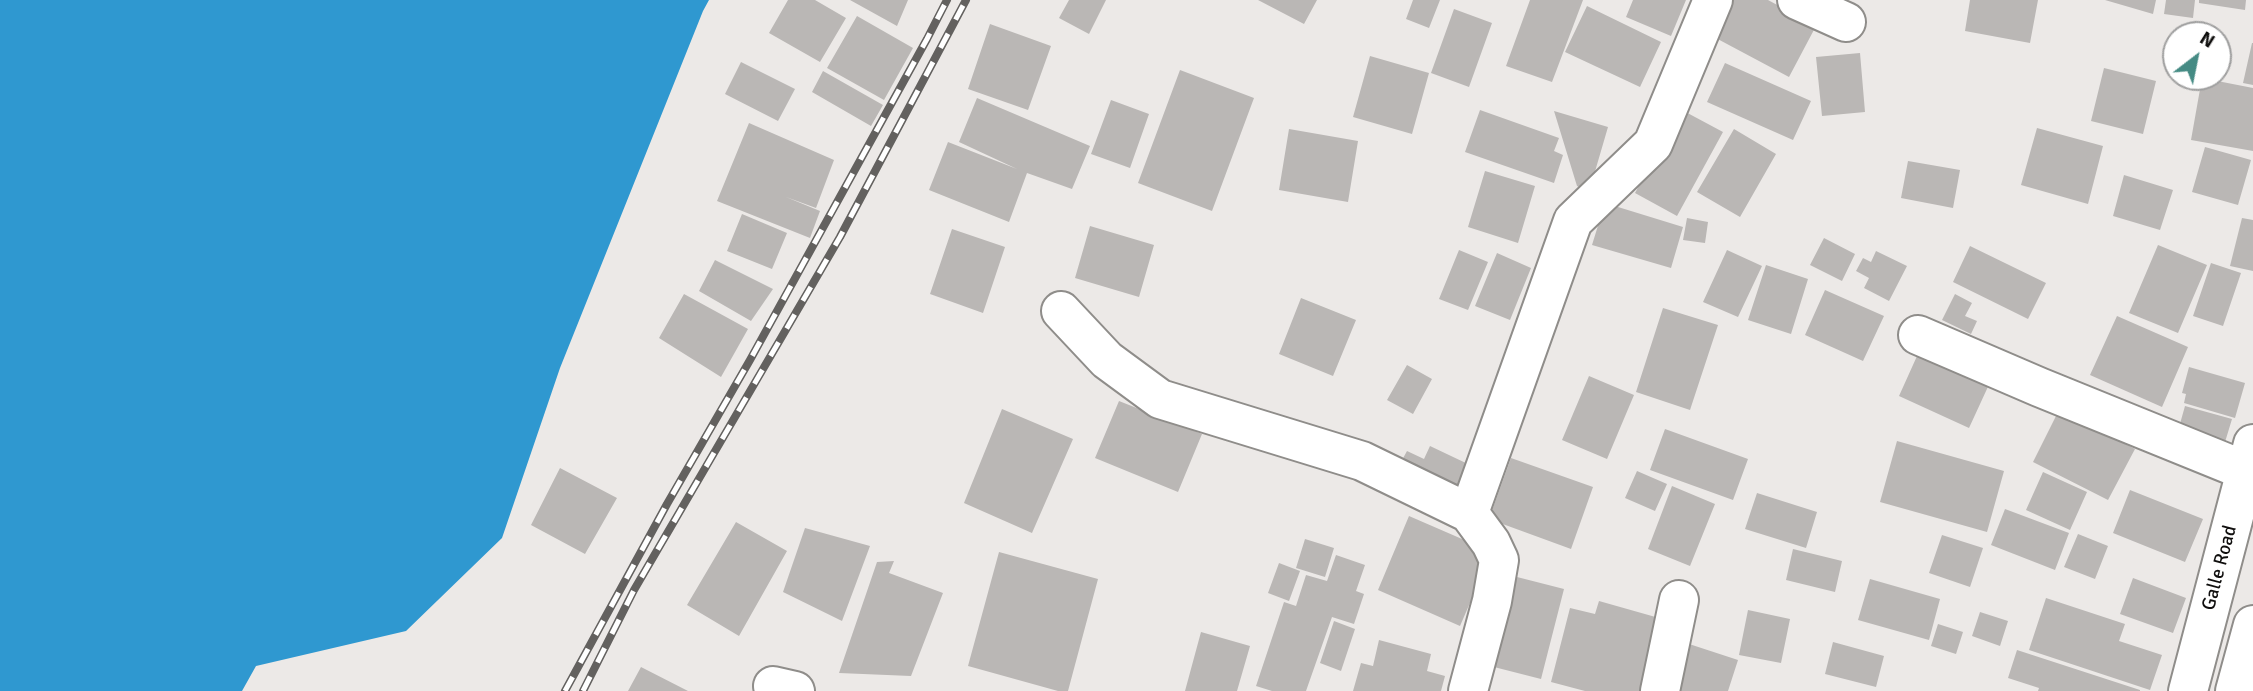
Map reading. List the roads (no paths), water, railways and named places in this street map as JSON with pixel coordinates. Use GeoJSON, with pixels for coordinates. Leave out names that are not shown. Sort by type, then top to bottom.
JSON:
{"type":"FeatureCollection","features":[{"type":"Feature","properties":{"kind":"main road"},"geometry":{"type":"LineString","coordinates":[[1469,513],[1573,220],[1653,144],[1713,0]]}},
{"type":"Feature","properties":{"kind":"main road"},"geometry":{"type":"LineString","coordinates":[[1797,0],[1846,22]]}},
{"type":"Feature","properties":{"kind":"main road"},"geometry":{"type":"LineString","coordinates":[[1061,311],[1107,360],[1160,399],[1362,461],[1469,513],[1491,543],[1499,560],[1492,601],[1468,691]]}},
{"type":"Feature","properties":{"kind":"main road"},"geometry":{"type":"LineString","coordinates":[[1918,335],[2039,387],[2249,458]]}},
{"type":"Feature","properties":{"kind":"main road","name":"Galle Road"},"geometry":{"type":"LineString","coordinates":[[2188,691],[2249,458]]}},
{"type":"Feature","properties":{"kind":"main road"},"geometry":{"type":"LineString","coordinates":[[1660,691],[1679,600]]}},
{"type":"Feature","properties":{"kind":"main road"},"geometry":{"type":"LineString","coordinates":[[2235,691],[2253,625]]}},
{"type":"Feature","properties":{"kind":"water"},"geometry":{"type":"Polygon","coordinates":[[[0,0],[709,0],[560,368],[502,538],[406,631],[256,666],[242,691],[0,691],[0,0]]]}},
{"type":"Feature","properties":{"kind":"railway"},"geometry":{"type":"LineString","coordinates":[[565,691],[947,0]]}},
{"type":"Feature","properties":{"kind":"railway"},"geometry":{"type":"LineString","coordinates":[[583,691],[634,590],[840,237],[966,0]]}}]}
